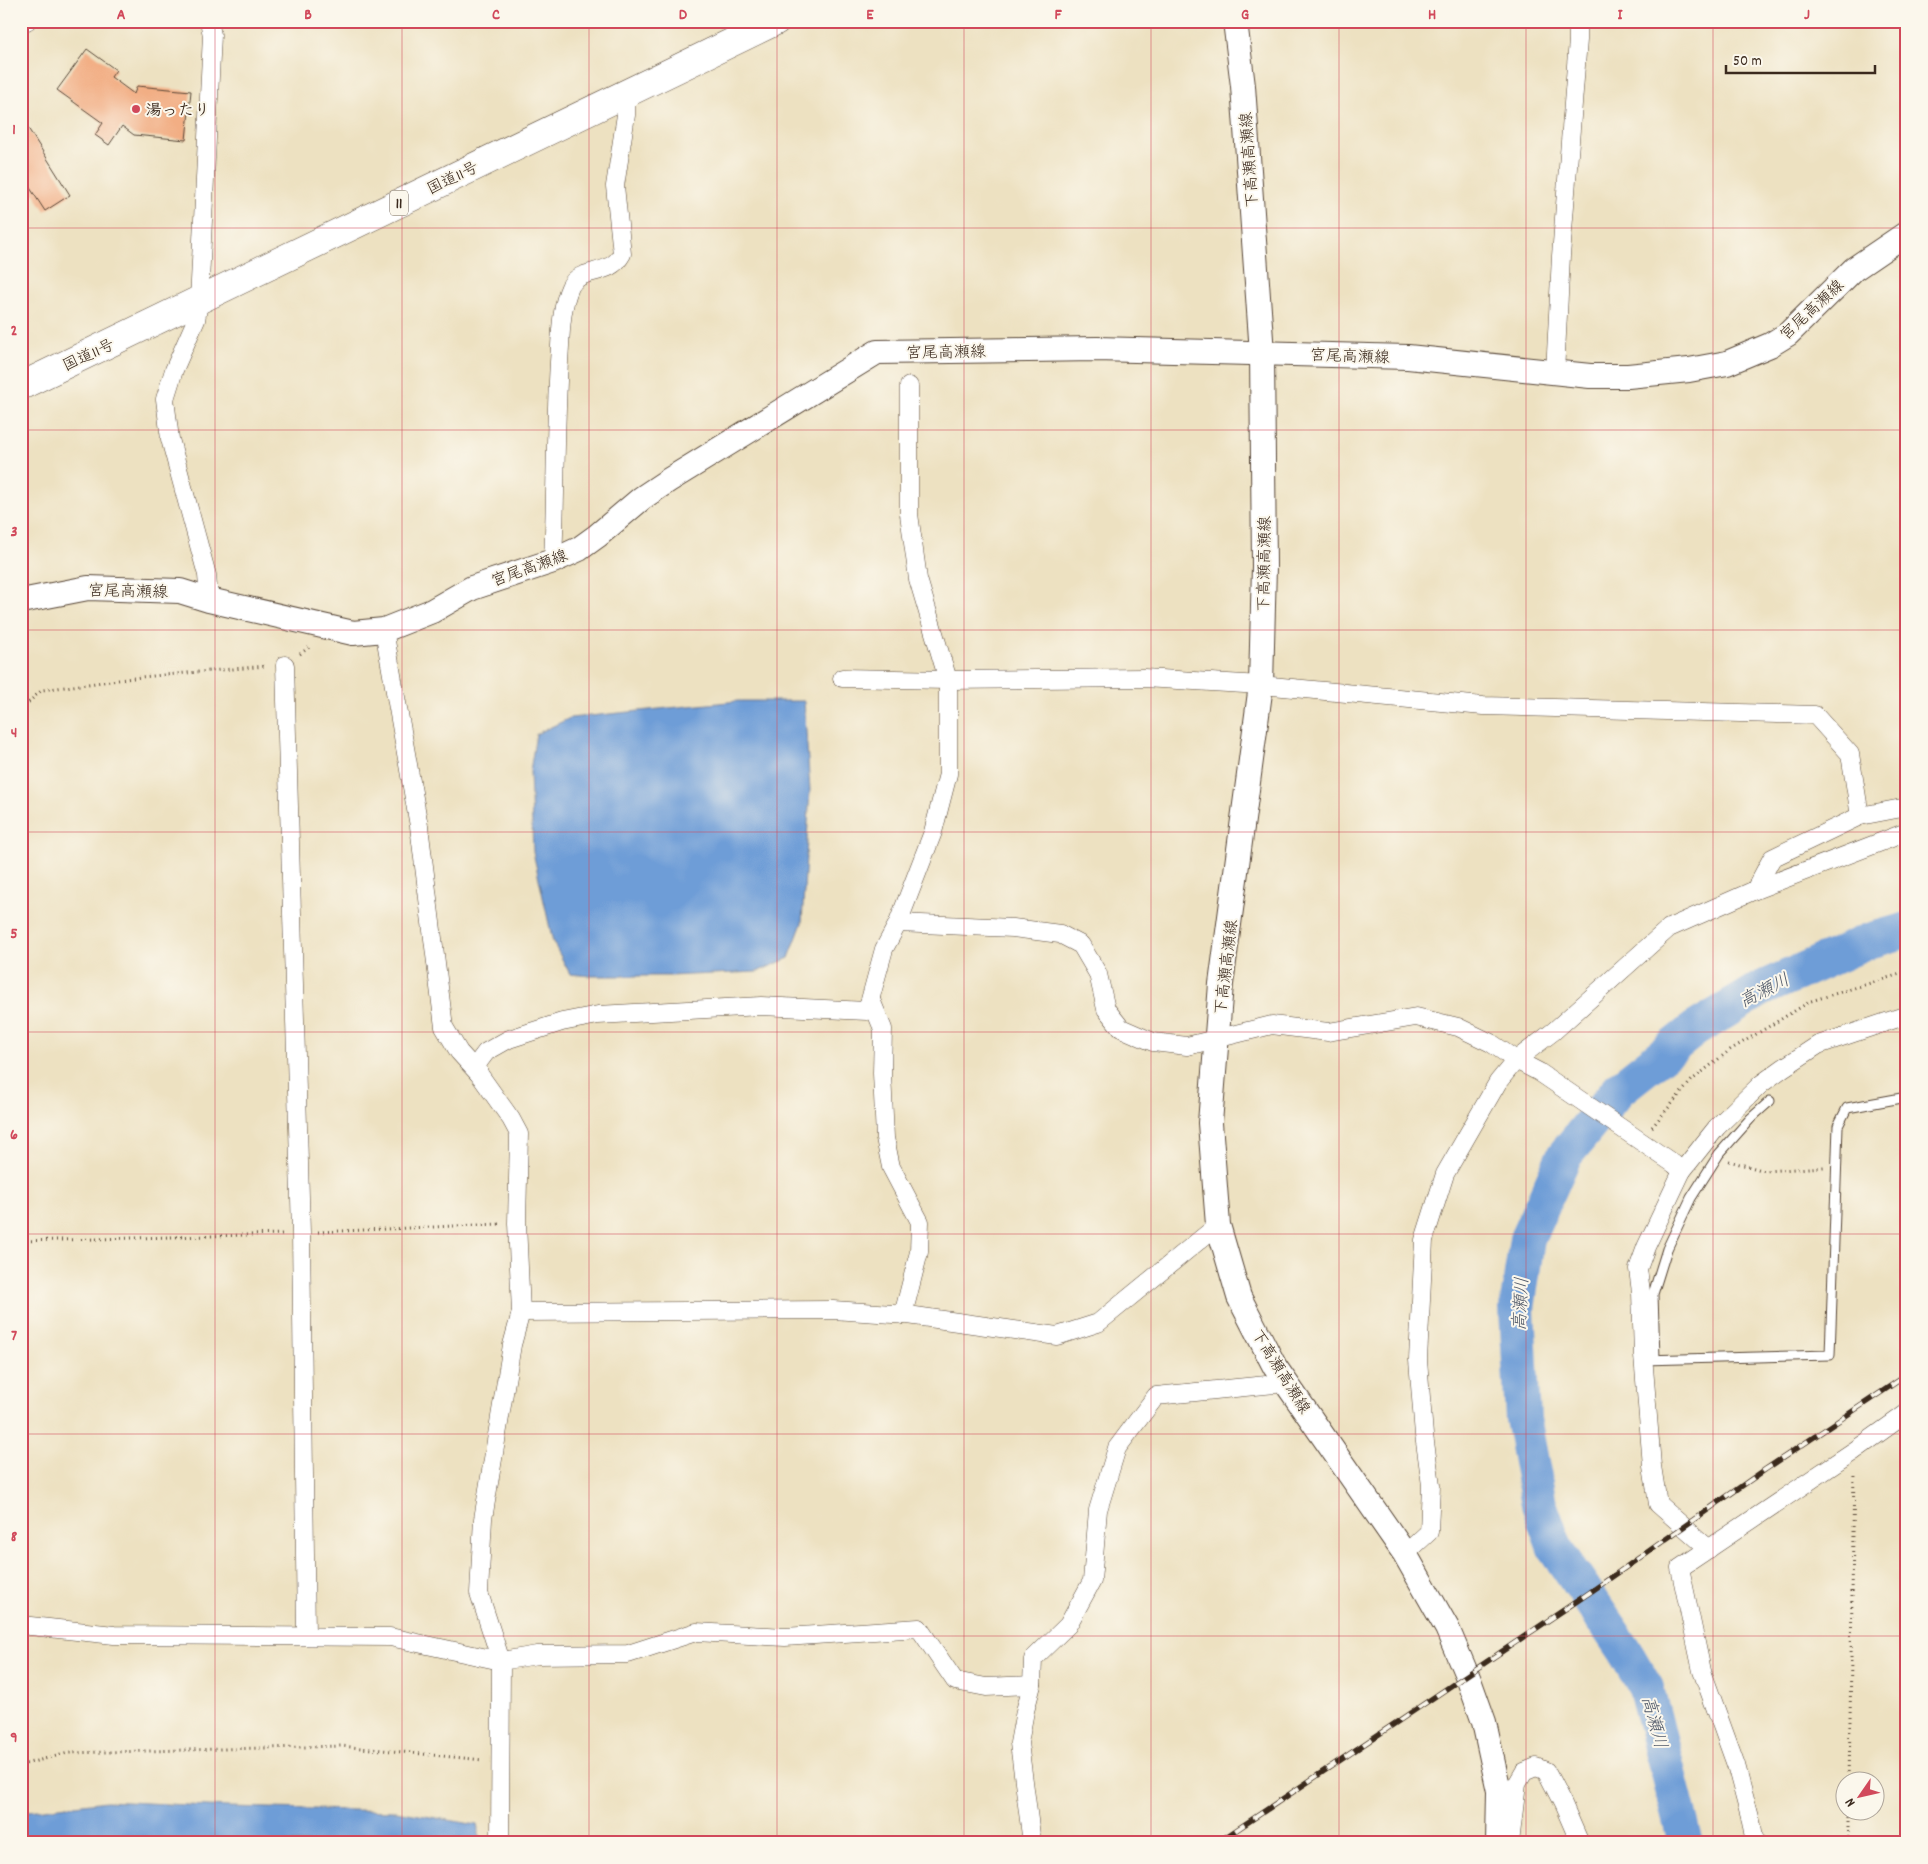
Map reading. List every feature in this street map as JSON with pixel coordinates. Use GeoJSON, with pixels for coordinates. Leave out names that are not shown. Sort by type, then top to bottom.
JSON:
{"type":"FeatureCollection","features":[{"type":"Feature","properties":{"kind":"highway","name":"国道11号"},"geometry":{"type":"LineString","coordinates":[[21,386],[199,302],[540,134],[626,95],[776,21]]}},
{"type":"Feature","properties":{"kind":"main road","name":"下高瀬高瀬線"},"geometry":{"type":"LineString","coordinates":[[1234,21],[1243,86],[1262,353],[1264,566],[1261,685],[1221,984],[1210,1123],[1218,1225],[1239,1297],[1285,1383],[1405,1554],[1447,1628],[1484,1722],[1499,1791],[1498,1843]]}},
{"type":"Feature","properties":{"kind":"main road","name":"宮尾高瀬線"},"geometry":{"type":"LineString","coordinates":[[21,601],[88,588],[180,591],[209,600],[353,633],[384,630],[432,611],[472,588],[553,561],[579,549],[642,498],[877,352],[1097,349],[1408,357],[1590,376],[1628,376],[1689,370],[1727,363],[1751,354],[1788,334],[1854,269],[1907,233]]}},
{"type":"Feature","properties":{"kind":"street"},"geometry":{"type":"LineString","coordinates":[[21,23],[27,21]]}},
{"type":"Feature","properties":{"kind":"street"},"geometry":{"type":"LineString","coordinates":[[209,21],[212,35],[199,302],[196,320],[174,370],[165,399],[170,439],[207,575],[209,600]]}},
{"type":"Feature","properties":{"kind":"street"},"geometry":{"type":"LineString","coordinates":[[1555,373],[1561,256],[1578,21]]}},
{"type":"Feature","properties":{"kind":"street"},"geometry":{"type":"LineString","coordinates":[[553,561],[556,401],[563,311],[570,285],[580,275],[607,269],[618,261],[622,254],[615,186],[626,114],[626,95]]}},
{"type":"Feature","properties":{"kind":"street"},"geometry":{"type":"LineString","coordinates":[[479,1074],[477,1064],[486,1052],[509,1039],[562,1022],[598,1015],[761,1006],[867,1011],[884,949],[898,923],[933,832],[948,774],[948,680],[918,580],[909,514],[908,386]]}},
{"type":"Feature","properties":{"kind":"street"},"geometry":{"type":"LineString","coordinates":[[384,630],[419,826],[444,1027],[459,1052],[479,1074],[511,1119],[519,1134],[517,1223],[522,1312],[512,1344],[483,1519],[479,1593],[502,1661],[500,1843]]}},
{"type":"Feature","properties":{"kind":"street"},"geometry":{"type":"LineString","coordinates":[[285,665],[301,1233],[306,1636]]}},
{"type":"Feature","properties":{"kind":"street"},"geometry":{"type":"LineString","coordinates":[[842,678],[948,680],[1144,678],[1261,685],[1483,706],[1815,715],[1850,754],[1860,816]]}},
{"type":"Feature","properties":{"kind":"street"},"geometry":{"type":"LineString","coordinates":[[1755,890],[1772,858],[1860,816],[1907,807]]}},
{"type":"Feature","properties":{"kind":"street"},"geometry":{"type":"LineString","coordinates":[[1405,1554],[1429,1532],[1431,1485],[1424,1435],[1418,1360],[1424,1240],[1444,1174],[1498,1082],[1516,1060],[1554,1031],[1669,928],[1755,890],[1907,832]]}},
{"type":"Feature","properties":{"kind":"street"},"geometry":{"type":"LineString","coordinates":[[898,923],[1013,928],[1060,934],[1081,945],[1098,974],[1106,1009],[1121,1028],[1153,1042],[1187,1046],[1272,1025],[1328,1032],[1416,1017],[1458,1027],[1491,1043],[1516,1060],[1539,1072],[1678,1168]]}},
{"type":"Feature","properties":{"kind":"street"},"geometry":{"type":"LineString","coordinates":[[870,1000],[883,1029],[882,1073],[885,1138],[891,1167],[920,1222],[919,1252],[903,1315]]}},
{"type":"Feature","properties":{"kind":"street"},"geometry":{"type":"LineString","coordinates":[[1709,1550],[1658,1504],[1652,1466],[1649,1360],[1638,1269],[1646,1247],[1678,1168],[1716,1127],[1761,1084],[1818,1045],[1907,1015]]}},
{"type":"Feature","properties":{"kind":"street"},"geometry":{"type":"LineString","coordinates":[[522,1312],[833,1310],[903,1315],[1057,1336],[1098,1323],[1218,1225]]}},
{"type":"Feature","properties":{"kind":"street"},"geometry":{"type":"LineString","coordinates":[[1032,1843],[1020,1743],[1025,1711],[1032,1685],[1033,1659],[1068,1625],[1092,1582],[1098,1510],[1117,1448],[1156,1396],[1285,1383]]}},
{"type":"Feature","properties":{"kind":"street"},"geometry":{"type":"LineString","coordinates":[[1755,1843],[1736,1765],[1702,1671],[1680,1568],[1907,1413]]}},
{"type":"Feature","properties":{"kind":"street"},"geometry":{"type":"LineString","coordinates":[[21,1624],[114,1635],[390,1637],[502,1661],[536,1655],[628,1654],[696,1632],[784,1637],[919,1628],[955,1681],[986,1687],[1032,1685]]}},
{"type":"Feature","properties":{"kind":"street"},"geometry":{"type":"LineString","coordinates":[[1510,1843],[1517,1784],[1524,1772],[1536,1767],[1546,1771],[1564,1804],[1580,1843]]}},
{"type":"Feature","properties":{"kind":"lane"},"geometry":{"type":"LineString","coordinates":[[1770,1101],[1751,1118],[1716,1158],[1691,1198],[1667,1249],[1653,1294],[1649,1360],[1830,1355],[1838,1126],[1847,1108],[1907,1097]]}},
{"type":"Feature","properties":{"kind":"path"},"geometry":{"type":"LineString","coordinates":[[21,709],[42,690],[140,677],[285,665],[316,642],[331,627]]}},
{"type":"Feature","properties":{"kind":"path"},"geometry":{"type":"LineString","coordinates":[[1648,1131],[1692,1080],[1730,1050],[1812,1001],[1907,972]]}},
{"type":"Feature","properties":{"kind":"path"},"geometry":{"type":"LineString","coordinates":[[1716,1158],[1765,1170],[1837,1166]]}},
{"type":"Feature","properties":{"kind":"path"},"geometry":{"type":"LineString","coordinates":[[21,1241],[207,1237],[517,1223]]}},
{"type":"Feature","properties":{"kind":"path"},"geometry":{"type":"LineString","coordinates":[[1849,1772],[1854,1451]]}},
{"type":"Feature","properties":{"kind":"path"},"geometry":{"type":"LineString","coordinates":[[21,1765],[68,1753],[341,1746],[500,1762]]}},
{"type":"Feature","properties":{"kind":"path"},"geometry":{"type":"LineString","coordinates":[[1848,1822],[1848,1843]]}},
{"type":"Feature","properties":{"kind":"water"},"geometry":{"type":"Polygon","coordinates":[[[738,701],[804,701],[810,790],[802,923],[789,958],[757,972],[669,976],[591,976],[570,974],[553,942],[533,852],[530,771],[536,734],[570,718],[738,701]]]}},
{"type":"Feature","properties":{"kind":"water"},"geometry":{"type":"Polygon","coordinates":[[[106,1801],[228,1807],[396,1811],[477,1825],[481,1843],[21,1843],[21,1812],[106,1801]]]}},
{"type":"Feature","properties":{"kind":"building","name":"湯ったり"},"geometry":{"type":"Polygon","coordinates":[[[87,49],[116,70],[111,77],[134,94],[137,86],[191,91],[186,140],[134,135],[122,126],[109,145],[95,135],[103,123],[57,90],[87,49]]]}},
{"type":"Feature","properties":{"kind":"building"},"geometry":{"type":"Polygon","coordinates":[[[21,117],[70,195],[45,211],[21,174],[21,117]]]}},
{"type":"Feature","properties":{"kind":"waterway","name":"高瀬川"},"geometry":{"type":"LineString","coordinates":[[1686,1843],[1646,1688],[1626,1653],[1555,1548],[1539,1504],[1523,1419],[1517,1309],[1527,1239],[1564,1156],[1619,1089],[1695,1029],[1761,989],[1869,941],[1907,930]]}},
{"type":"Feature","properties":{"kind":"railway"},"geometry":{"type":"LineString","coordinates":[[1217,1843],[1589,1593],[1766,1469],[1907,1375]]}},
{"type":"Feature","properties":{"kind":"place","name":"湯ったり"},"geometry":{"type":"Point","coordinates":[136,109]}}]}
